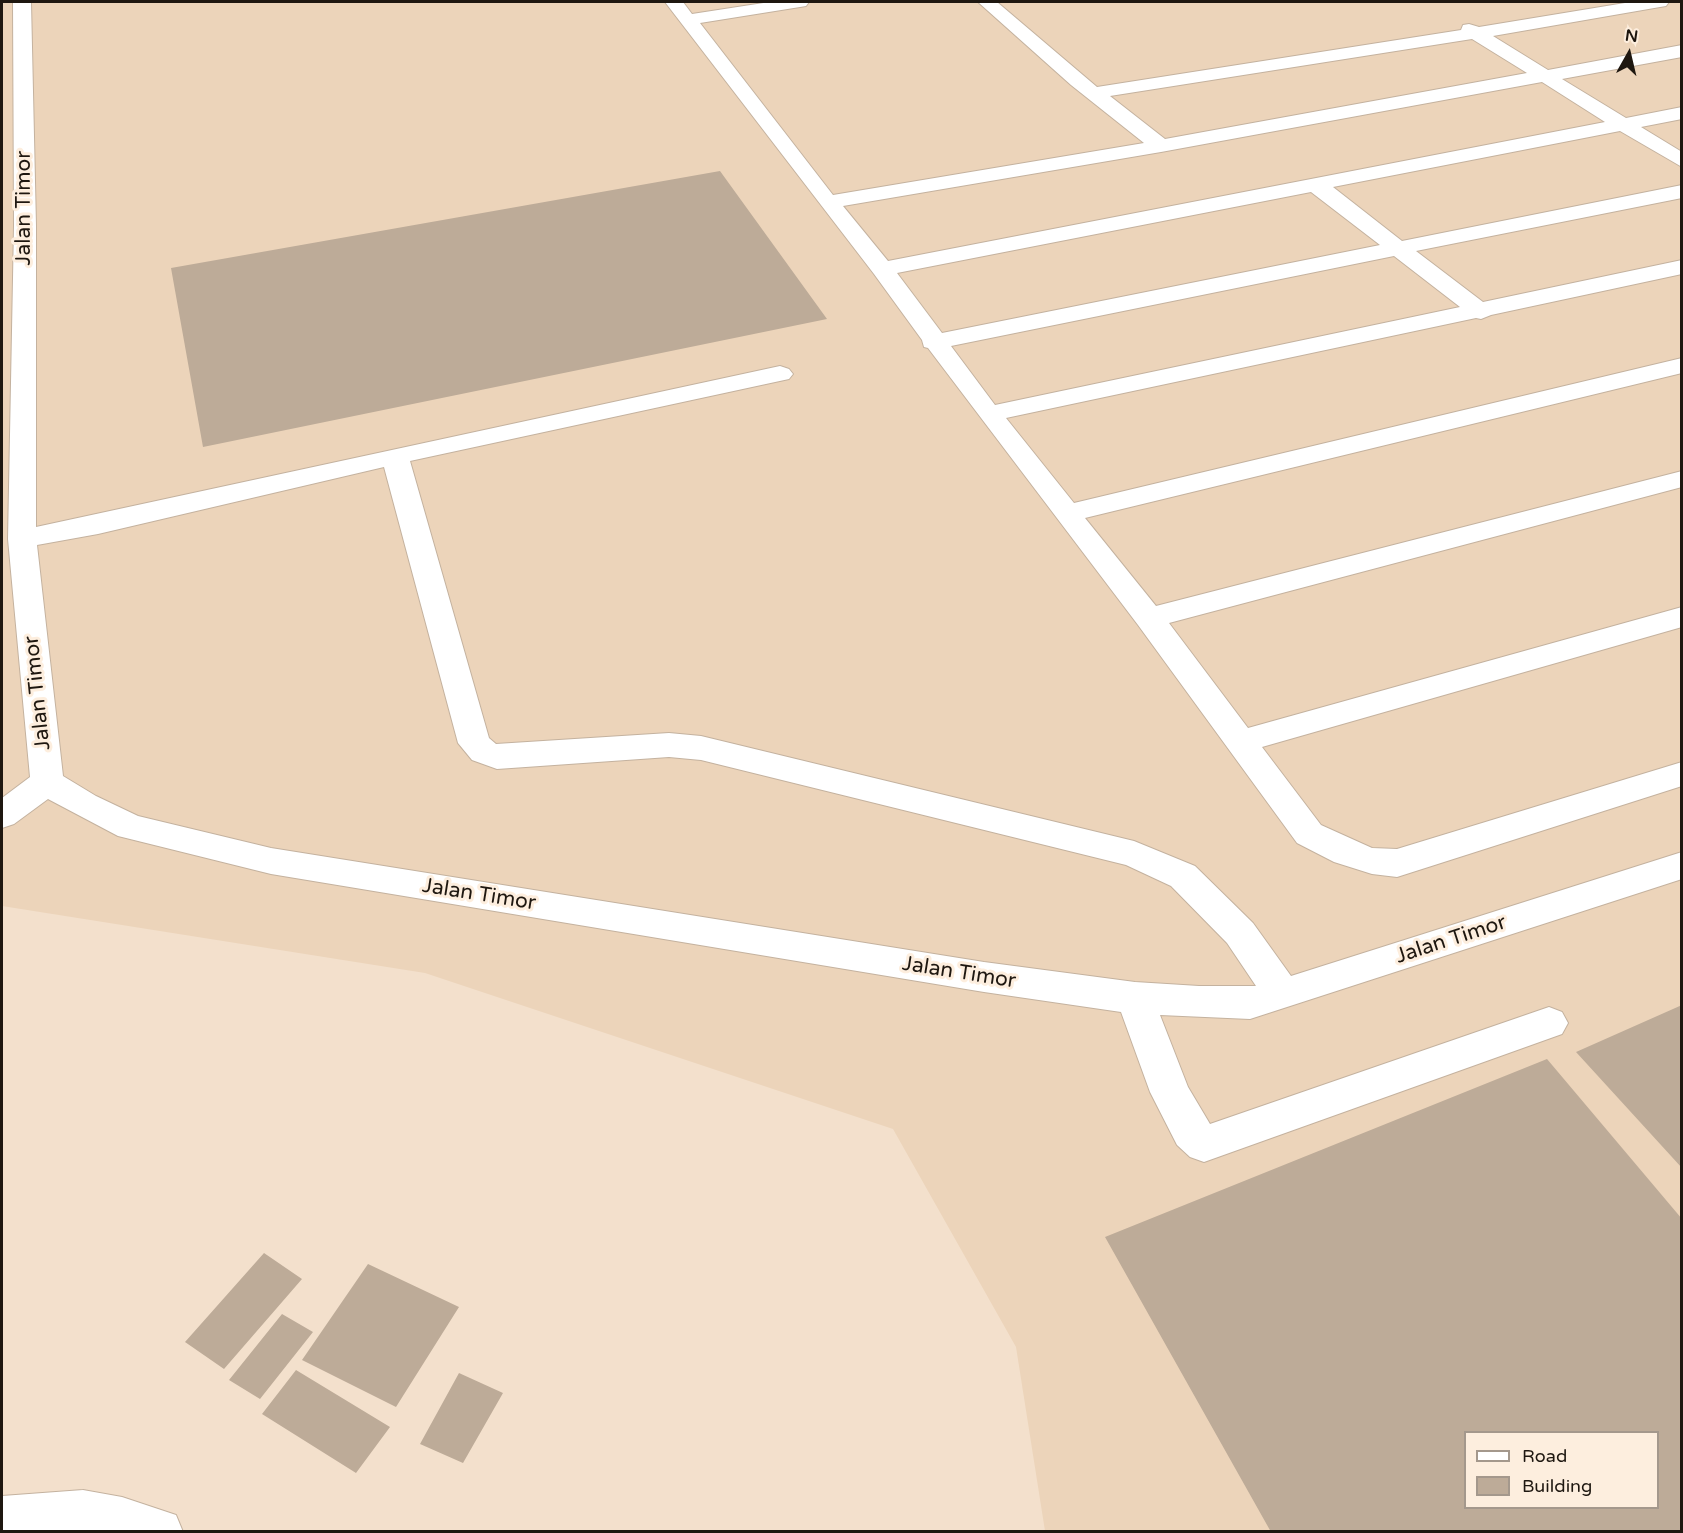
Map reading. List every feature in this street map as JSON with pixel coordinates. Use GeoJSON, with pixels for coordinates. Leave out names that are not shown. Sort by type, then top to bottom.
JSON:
{"type":"FeatureCollection","features":[{"type":"Feature","properties":{"kind":"street","name":"Jalan Timor"},"geometry":{"type":"LineString","coordinates":[[21,2],[13,277],[22,538],[47,782],[84,805],[130,827],[271,861],[972,975],[1135,998],[1250,1003],[1682,865]]}},
{"type":"Feature","properties":{"kind":"street"},"geometry":{"type":"LineString","coordinates":[[674,2],[882,269],[933,342],[1149,618],[1310,834],[1346,853],[1372,861],[1397,863],[1682,774]]}},
{"type":"Feature","properties":{"kind":"street"},"geometry":{"type":"LineString","coordinates":[[688,20],[800,2]]}},
{"type":"Feature","properties":{"kind":"street"},"geometry":{"type":"LineString","coordinates":[[987,2],[1086,87],[1161,146]]}},
{"type":"Feature","properties":{"kind":"street"},"geometry":{"type":"LineString","coordinates":[[1086,87],[1568,2]]}},
{"type":"Feature","properties":{"kind":"street"},"geometry":{"type":"LineString","coordinates":[[1086,87],[1476,33],[1660,2]]}},
{"type":"Feature","properties":{"kind":"street"},"geometry":{"type":"LineString","coordinates":[[1456,21],[1682,161]]}},
{"type":"Feature","properties":{"kind":"street"},"geometry":{"type":"LineString","coordinates":[[828,202],[1161,146],[1682,51]]}},
{"type":"Feature","properties":{"kind":"street"},"geometry":{"type":"LineString","coordinates":[[882,269],[1682,113]]}},
{"type":"Feature","properties":{"kind":"street"},"geometry":{"type":"LineString","coordinates":[[1316,185],[1481,312]]}},
{"type":"Feature","properties":{"kind":"street"},"geometry":{"type":"LineString","coordinates":[[933,342],[1400,250],[1682,191]]}},
{"type":"Feature","properties":{"kind":"street"},"geometry":{"type":"LineString","coordinates":[[989,414],[1481,312],[1682,267]]}},
{"type":"Feature","properties":{"kind":"street"},"geometry":{"type":"LineString","coordinates":[[1066,513],[1682,365]]}},
{"type":"Feature","properties":{"kind":"street"},"geometry":{"type":"LineString","coordinates":[[22,538],[98,525],[395,456],[780,374]]}},
{"type":"Feature","properties":{"kind":"street"},"geometry":{"type":"LineString","coordinates":[[395,456],[474,743],[484,752],[497,757],[669,745],[701,748],[1134,854],[1183,876],[1240,933],[1283,994]]}},
{"type":"Feature","properties":{"kind":"street"},"geometry":{"type":"LineString","coordinates":[[1149,618],[1682,479]]}},
{"type":"Feature","properties":{"kind":"street"},"geometry":{"type":"LineString","coordinates":[[1242,741],[1682,617]]}},
{"type":"Feature","properties":{"kind":"street"},"geometry":{"type":"LineString","coordinates":[[2,815],[47,782]]}},
{"type":"Feature","properties":{"kind":"street"},"geometry":{"type":"LineString","coordinates":[[1135,998],[1170,1092],[1191,1132],[1204,1144],[1549,1023]]}},
{"type":"Feature","properties":{"kind":"street"},"geometry":{"type":"LineString","coordinates":[[2,1520],[83,1514],[123,1521],[159,1532]]}},
{"type":"Feature","properties":{"kind":"shaded area"},"geometry":{"type":"Polygon","coordinates":[[[2,2],[1681,2],[1681,1531],[1045,1531],[1016,1347],[893,1129],[425,973],[2,906],[2,2]]]}},
{"type":"Feature","properties":{"kind":"building"},"geometry":{"type":"Polygon","coordinates":[[[720,171],[827,319],[203,447],[171,268],[720,171]]]}},
{"type":"Feature","properties":{"kind":"building"},"geometry":{"type":"Polygon","coordinates":[[[1682,1005],[1682,1168],[1576,1052],[1682,1005]]]}},
{"type":"Feature","properties":{"kind":"building"},"geometry":{"type":"Polygon","coordinates":[[[1547,1059],[1682,1219],[1682,1532],[1271,1532],[1105,1237],[1547,1059]]]}},
{"type":"Feature","properties":{"kind":"building"},"geometry":{"type":"Polygon","coordinates":[[[264,1253],[302,1279],[224,1369],[185,1342],[264,1253]]]}},
{"type":"Feature","properties":{"kind":"building"},"geometry":{"type":"Polygon","coordinates":[[[368,1264],[459,1307],[396,1407],[302,1360],[368,1264]]]}},
{"type":"Feature","properties":{"kind":"building"},"geometry":{"type":"Polygon","coordinates":[[[282,1314],[313,1332],[260,1399],[229,1380],[282,1314]]]}},
{"type":"Feature","properties":{"kind":"building"},"geometry":{"type":"Polygon","coordinates":[[[296,1370],[390,1427],[356,1473],[262,1414],[296,1370]]]}},
{"type":"Feature","properties":{"kind":"building"},"geometry":{"type":"Polygon","coordinates":[[[459,1373],[503,1393],[463,1463],[420,1444],[459,1373]]]}}]}
